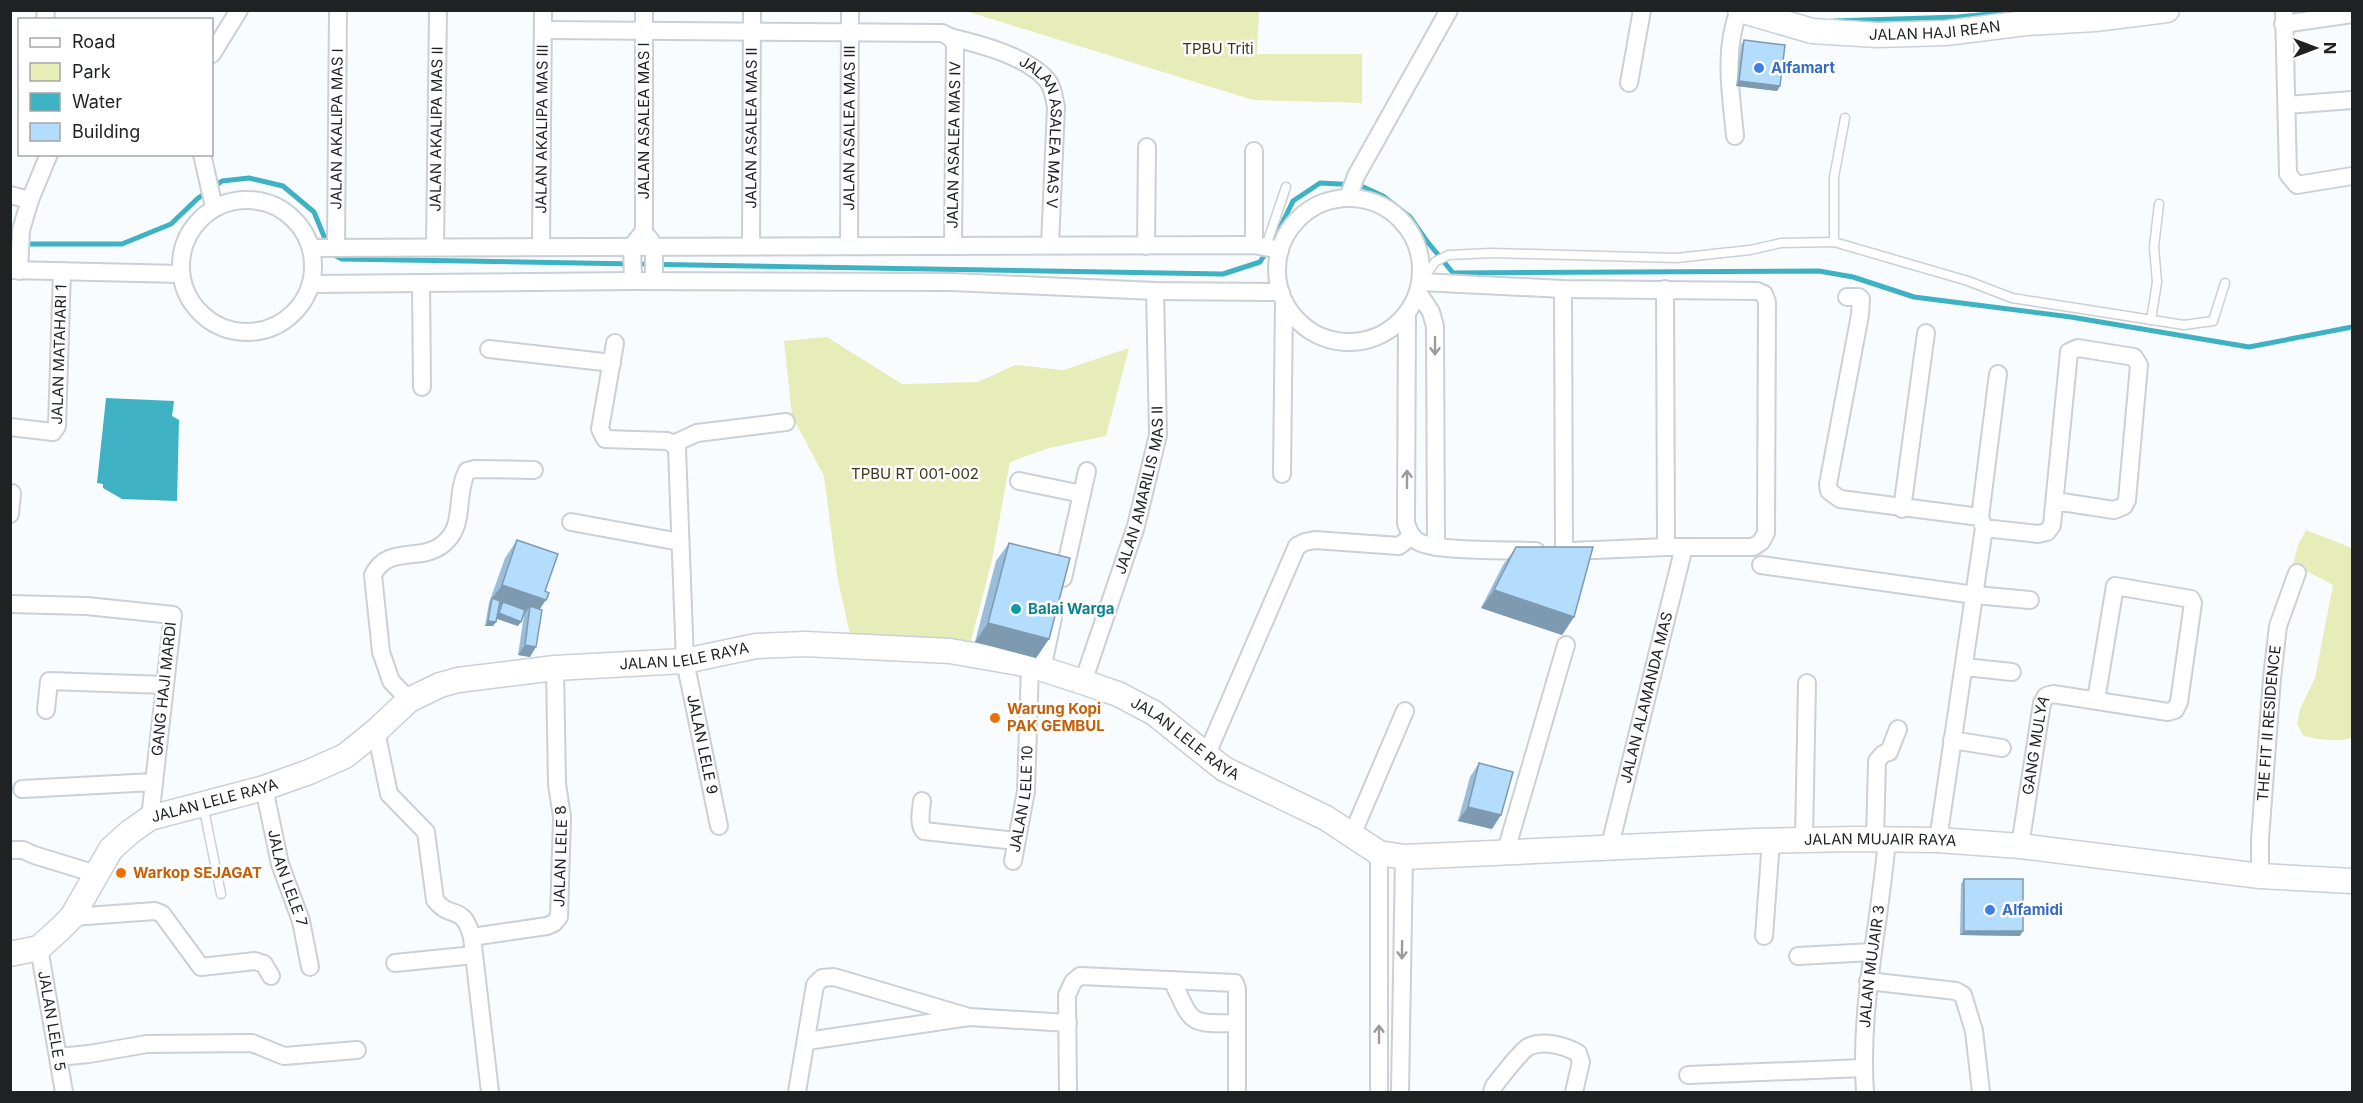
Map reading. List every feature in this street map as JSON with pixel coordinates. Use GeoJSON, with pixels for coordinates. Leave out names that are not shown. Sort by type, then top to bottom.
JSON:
{"type":"FeatureCollection","features":[{"type":"Feature","properties":{"kind":"street"},"geometry":{"type":"LineString","coordinates":[[213,52],[239,10]]}},
{"type":"Feature","properties":{"kind":"street","name":"JALAN AKALIPA MAS I"},"geometry":{"type":"LineString","coordinates":[[336,247],[338,10]]}},
{"type":"Feature","properties":{"kind":"street","name":"JALAN AKALIPA MAS II"},"geometry":{"type":"LineString","coordinates":[[435,247],[438,10]]}},
{"type":"Feature","properties":{"kind":"street","name":"JALAN AKALIPA MAS III"},"geometry":{"type":"LineString","coordinates":[[541,247],[543,10]]}},
{"type":"Feature","properties":{"kind":"street","name":"JALAN ASALEA MAS I"},"geometry":{"type":"LineString","coordinates":[[644,10],[644,231]]}},
{"type":"Feature","properties":{"kind":"street","name":"JALAN ASALEA MAS II"},"geometry":{"type":"LineString","coordinates":[[751,246],[752,10]]}},
{"type":"Feature","properties":{"kind":"street","name":"JALAN ASALEA MAS III"},"geometry":{"type":"LineString","coordinates":[[849,246],[850,10]]}},
{"type":"Feature","properties":{"kind":"street"},"geometry":{"type":"LineString","coordinates":[[1348,198],[1356,176],[1449,10]]}},
{"type":"Feature","properties":{"kind":"street"},"geometry":{"type":"LineString","coordinates":[[1629,83],[1642,10]]}},
{"type":"Feature","properties":{"kind":"street"},"geometry":{"type":"LineString","coordinates":[[1735,136],[1728,65],[1735,20],[1740,10]]}},
{"type":"Feature","properties":{"kind":"street","name":"JALAN HAJI REAN"},"geometry":{"type":"LineString","coordinates":[[1740,10],[1812,31],[1877,35],[1946,33],[2026,22],[2096,19],[2167,10]]}},
{"type":"Feature","properties":{"kind":"street"},"geometry":{"type":"LineString","coordinates":[[2352,14],[2284,17],[2288,174],[2297,185],[2352,176]]}},
{"type":"Feature","properties":{"kind":"street"},"geometry":{"type":"LineString","coordinates":[[543,30],[942,33],[950,37]]}},
{"type":"Feature","properties":{"kind":"street","name":"JALAN ASALEA MAS V"},"geometry":{"type":"LineString","coordinates":[[950,37],[999,50],[1034,70],[1047,80],[1052,90],[1056,107],[1050,245]]}},
{"type":"Feature","properties":{"kind":"street","name":"JALAN ASALEA MAS IV"},"geometry":{"type":"LineString","coordinates":[[950,37],[955,44],[953,246]]}},
{"type":"Feature","properties":{"kind":"street"},"geometry":{"type":"LineString","coordinates":[[2287,105],[2352,100]]}},
{"type":"Feature","properties":{"kind":"street"},"geometry":{"type":"LineString","coordinates":[[1146,246],[1147,147]]}},
{"type":"Feature","properties":{"kind":"street"},"geometry":{"type":"LineString","coordinates":[[1254,151],[1267,247],[1282,297],[1282,474]]}},
{"type":"Feature","properties":{"kind":"street"},"geometry":{"type":"LineString","coordinates":[[48,156],[30,200],[21,230],[20,252],[15,271],[181,274]]}},
{"type":"Feature","properties":{"kind":"street"},"geometry":{"type":"LineString","coordinates":[[202,156],[212,197],[183,248],[181,274],[189,298],[206,318],[229,330],[255,332],[280,324],[300,307],[311,284],[314,266],[311,248],[301,226],[283,209],[261,200],[212,197]]}},
{"type":"Feature","properties":{"kind":"street"},"geometry":{"type":"LineString","coordinates":[[10,195],[30,200]]}},
{"type":"Feature","properties":{"kind":"street"},"geometry":{"type":"LineString","coordinates":[[311,248],[1050,245],[1267,247],[1288,233],[1299,219],[1313,208],[1330,201],[1348,198],[1367,200],[1386,208],[1401,220],[1413,236],[1419,252],[1419,287],[1407,313],[1395,327],[1379,337],[1361,342],[1343,343],[1325,339],[1308,330],[1294,318],[1282,297]]}},
{"type":"Feature","properties":{"kind":"street"},"geometry":{"type":"LineString","coordinates":[[633,281],[632,246],[644,231],[654,246],[654,281]]}},
{"type":"Feature","properties":{"kind":"street","name":"JALAN MATAHARI 1"},"geometry":{"type":"LineString","coordinates":[[10,427],[53,432],[57,426],[62,271]]}},
{"type":"Feature","properties":{"kind":"street"},"geometry":{"type":"LineString","coordinates":[[311,284],[633,281],[953,282],[1282,297]]}},
{"type":"Feature","properties":{"kind":"street"},"geometry":{"type":"LineString","coordinates":[[421,283],[422,387]]}},
{"type":"Feature","properties":{"kind":"street"},"geometry":{"type":"LineString","coordinates":[[1407,313],[1406,523],[1412,536],[1419,543],[1436,547],[1564,552],[1666,547],[1753,547],[1761,542],[1766,533],[1767,302],[1764,294],[1757,291],[1665,289],[1419,287]]}},
{"type":"Feature","properties":{"kind":"street"},"geometry":{"type":"LineString","coordinates":[[1419,287],[1435,326],[1436,547]]}},
{"type":"Feature","properties":{"kind":"street"},"geometry":{"type":"LineString","coordinates":[[1563,289],[1564,552]]}},
{"type":"Feature","properties":{"kind":"street"},"geometry":{"type":"LineString","coordinates":[[1665,289],[1666,547]]}},
{"type":"Feature","properties":{"kind":"street","name":"JALAN AMARILIS MAS II"},"geometry":{"type":"LineString","coordinates":[[1083,682],[1136,526],[1158,435],[1155,291]]}},
{"type":"Feature","properties":{"kind":"street"},"geometry":{"type":"LineString","coordinates":[[1847,297],[1861,299],[1860,315],[1828,484],[1828,491],[1833,497],[1840,499],[2038,534],[2047,532],[2052,525],[2055,501],[2069,352],[2078,348],[2134,357],[2139,365],[2127,500],[2124,506],[2114,510],[2055,501]]}},
{"type":"Feature","properties":{"kind":"street"},"geometry":{"type":"LineString","coordinates":[[1902,509],[1926,333]]}},
{"type":"Feature","properties":{"kind":"street"},"geometry":{"type":"LineString","coordinates":[[615,343],[600,429],[605,438],[668,441],[673,444],[697,433],[786,423]]}},
{"type":"Feature","properties":{"kind":"street"},"geometry":{"type":"LineString","coordinates":[[489,349],[612,363]]}},
{"type":"Feature","properties":{"kind":"street"},"geometry":{"type":"LineString","coordinates":[[1938,840],[1976,595],[1998,374]]}},
{"type":"Feature","properties":{"kind":"street","name":"JALAN LELE 9"},"geometry":{"type":"LineString","coordinates":[[673,444],[676,449],[685,662],[719,826]]}},
{"type":"Feature","properties":{"kind":"street"},"geometry":{"type":"LineString","coordinates":[[409,700],[391,681],[381,652],[373,575],[377,566],[385,559],[431,550],[448,539],[459,521],[462,480],[467,471],[475,469],[534,470]]}},
{"type":"Feature","properties":{"kind":"street","name":"JALAN LELE 10"},"geometry":{"type":"LineString","coordinates":[[1013,861],[1026,791],[1036,667],[1066,565],[1088,471]]}},
{"type":"Feature","properties":{"kind":"street"},"geometry":{"type":"LineString","coordinates":[[1019,481],[1082,494]]}},
{"type":"Feature","properties":{"kind":"street"},"geometry":{"type":"LineString","coordinates":[[10,493],[12,493],[10,514]]}},
{"type":"Feature","properties":{"kind":"street"},"geometry":{"type":"LineString","coordinates":[[571,522],[680,542]]}},
{"type":"Feature","properties":{"kind":"street"},"geometry":{"type":"LineString","coordinates":[[1206,756],[1297,546],[1315,540],[1399,546],[1412,536]]}},
{"type":"Feature","properties":{"kind":"street","name":"JALAN ALAMANDA MAS"},"geometry":{"type":"LineString","coordinates":[[1609,849],[1684,547]]}},
{"type":"Feature","properties":{"kind":"street"},"geometry":{"type":"LineString","coordinates":[[1045,559],[1066,565]]}},
{"type":"Feature","properties":{"kind":"street"},"geometry":{"type":"LineString","coordinates":[[1761,565],[1976,595],[2030,600]]}},
{"type":"Feature","properties":{"kind":"street","name":"THE FIT II RESIDENCE"},"geometry":{"type":"LineString","coordinates":[[2260,876],[2261,829],[2278,626],[2297,573]]}},
{"type":"Feature","properties":{"kind":"street","name":"GANG MULYA"},"geometry":{"type":"LineString","coordinates":[[2020,846],[2042,703],[2046,696],[2053,694],[2168,712],[2175,710],[2181,691],[2193,603],[2191,599],[2115,586],[2096,700]]}},
{"type":"Feature","properties":{"kind":"street","name":"GANG HAJI MARDI"},"geometry":{"type":"LineString","coordinates":[[10,604],[87,606],[172,615],[150,818]]}},
{"type":"Feature","properties":{"kind":"street","name":"JALAN LELE RAYA"},"geometry":{"type":"LineString","coordinates":[[39,948],[72,917],[111,849],[150,818],[264,788],[345,756],[409,700],[440,685],[458,680],[555,668],[685,662],[756,646],[805,644],[950,651],[1036,667],[1083,682],[1118,694],[1154,713],[1224,769],[1326,818],[1379,853],[1404,857]]}},
{"type":"Feature","properties":{"kind":"street"},"geometry":{"type":"LineString","coordinates":[[1505,854],[1566,645]]}},
{"type":"Feature","properties":{"kind":"street"},"geometry":{"type":"LineString","coordinates":[[1965,667],[2012,672]]}},
{"type":"Feature","properties":{"kind":"street","name":"JALAN LELE 8"},"geometry":{"type":"LineString","coordinates":[[472,937],[547,926],[559,917],[562,817],[557,784],[555,668]]}},
{"type":"Feature","properties":{"kind":"street"},"geometry":{"type":"LineString","coordinates":[[46,710],[49,681],[165,685]]}},
{"type":"Feature","properties":{"kind":"street"},"geometry":{"type":"LineString","coordinates":[[1804,839],[1807,683]]}},
{"type":"Feature","properties":{"kind":"street"},"geometry":{"type":"LineString","coordinates":[[1352,835],[1405,711]]}},
{"type":"Feature","properties":{"kind":"street","name":"JALAN MUJAIR 3"},"geometry":{"type":"LineString","coordinates":[[1865,1092],[1863,1068],[1868,981],[1881,839],[1877,761],[1883,754],[1889,752],[1898,729]]}},
{"type":"Feature","properties":{"kind":"street"},"geometry":{"type":"LineString","coordinates":[[376,731],[389,794],[426,832],[435,900],[440,907],[461,915],[467,922],[472,937],[490,1092]]}},
{"type":"Feature","properties":{"kind":"street"},"geometry":{"type":"LineString","coordinates":[[1952,740],[2002,748]]}},
{"type":"Feature","properties":{"kind":"street"},"geometry":{"type":"LineString","coordinates":[[22,789],[154,782]]}},
{"type":"Feature","properties":{"kind":"street","name":"JALAN LELE 7"},"geometry":{"type":"LineString","coordinates":[[264,788],[280,864],[301,921],[310,967]]}},
{"type":"Feature","properties":{"kind":"street"},"geometry":{"type":"LineString","coordinates":[[922,801],[920,818],[921,828],[924,831],[1016,841]]}},
{"type":"Feature","properties":{"kind":"street","name":"JALAN MUJAIR RAYA"},"geometry":{"type":"LineString","coordinates":[[1404,857],[1804,839],[1938,840],[2020,846],[2260,876],[2352,881]]}},
{"type":"Feature","properties":{"kind":"street"},"geometry":{"type":"LineString","coordinates":[[1764,936],[1771,841]]}},
{"type":"Feature","properties":{"kind":"street"},"geometry":{"type":"LineString","coordinates":[[10,850],[24,850],[96,874]]}},
{"type":"Feature","properties":{"kind":"street"},"geometry":{"type":"LineString","coordinates":[[1379,853],[1379,1092]]}},
{"type":"Feature","properties":{"kind":"street"},"geometry":{"type":"LineString","coordinates":[[1400,1092],[1404,857]]}},
{"type":"Feature","properties":{"kind":"street"},"geometry":{"type":"LineString","coordinates":[[72,917],[155,911],[162,914],[201,967],[255,961],[264,964],[271,976]]}},
{"type":"Feature","properties":{"kind":"street"},"geometry":{"type":"LineString","coordinates":[[10,954],[39,948]]}},
{"type":"Feature","properties":{"kind":"street","name":"JALAN LELE 5"},"geometry":{"type":"LineString","coordinates":[[39,948],[64,1092]]}},
{"type":"Feature","properties":{"kind":"street"},"geometry":{"type":"LineString","coordinates":[[1798,956],[1872,952]]}},
{"type":"Feature","properties":{"kind":"street"},"geometry":{"type":"LineString","coordinates":[[395,963],[474,955]]}},
{"type":"Feature","properties":{"kind":"street"},"geometry":{"type":"LineString","coordinates":[[1068,1092],[1067,995],[1073,982],[1080,976],[1235,983],[1237,989],[1237,1092]]}},
{"type":"Feature","properties":{"kind":"street"},"geometry":{"type":"LineString","coordinates":[[797,1092],[815,985],[822,978],[834,977],[969,1017]]}},
{"type":"Feature","properties":{"kind":"street"},"geometry":{"type":"LineString","coordinates":[[1172,980],[1190,1016],[1197,1022],[1237,1023]]}},
{"type":"Feature","properties":{"kind":"street"},"geometry":{"type":"LineString","coordinates":[[1868,981],[1956,991],[1963,994],[1974,1031],[1982,1092]]}},
{"type":"Feature","properties":{"kind":"street"},"geometry":{"type":"LineString","coordinates":[[807,1041],[969,1017],[1068,1023]]}},
{"type":"Feature","properties":{"kind":"street"},"geometry":{"type":"LineString","coordinates":[[58,1057],[147,1044],[252,1043],[284,1056],[357,1050]]}},
{"type":"Feature","properties":{"kind":"street"},"geometry":{"type":"LineString","coordinates":[[1492,1092],[1494,1086],[1528,1047],[1544,1043],[1571,1049],[1578,1053],[1581,1062],[1574,1092]]}},
{"type":"Feature","properties":{"kind":"street"},"geometry":{"type":"LineString","coordinates":[[1688,1075],[1863,1068]]}},
{"type":"Feature","properties":{"kind":"lane"},"geometry":{"type":"LineString","coordinates":[[1834,242],[1834,177],[1845,118]]}},
{"type":"Feature","properties":{"kind":"lane"},"geometry":{"type":"LineString","coordinates":[[1267,247],[1286,187]]}},
{"type":"Feature","properties":{"kind":"lane"},"geometry":{"type":"LineString","coordinates":[[2151,320],[2157,282],[2154,247],[2159,204]]}},
{"type":"Feature","properties":{"kind":"lane"},"geometry":{"type":"LineString","coordinates":[[1419,287],[1436,262],[1448,255],[1492,253],[1676,258],[1750,250],[1781,243],[1834,242],[1968,281],[2012,298],[2184,325],[2213,321],[2225,283]]}},
{"type":"Feature","properties":{"kind":"lane"},"geometry":{"type":"LineString","coordinates":[[203,805],[221,894]]}},
{"type":"Feature","properties":{"kind":"green space","name":"TPBU Triti"},"geometry":{"type":"Polygon","coordinates":[[[966,11],[1259,11],[1257,54],[1362,54],[1362,103],[1253,100],[966,11]]]}},
{"type":"Feature","properties":{"kind":"green space","name":"TPBU RT 001-002"},"geometry":{"type":"Polygon","coordinates":[[[827,337],[902,384],[978,382],[1015,365],[1064,370],[1129,348],[1106,436],[1049,448],[1010,462],[992,560],[971,641],[850,635],[837,575],[824,476],[792,416],[784,341],[827,337]]]}},
{"type":"Feature","properties":{"kind":"green space"},"geometry":{"type":"Polygon","coordinates":[[[2306,530],[2352,548],[2352,738],[2328,740],[2304,736],[2297,724],[2300,709],[2315,678],[2333,585],[2293,564],[2298,545],[2306,530]]]}},
{"type":"Feature","properties":{"kind":"water"},"geometry":{"type":"Polygon","coordinates":[[[106,398],[174,401],[172,416],[179,420],[177,501],[122,499],[103,488],[103,484],[97,483],[106,398]]]}},
{"type":"Feature","properties":{"kind":"building","name":"Alfamart"},"geometry":{"type":"Polygon","coordinates":[[[1744,40],[1785,45],[1780,86],[1739,81],[1744,40]]]}},
{"type":"Feature","properties":{"kind":"building"},"geometry":{"type":"Polygon","coordinates":[[[517,540],[558,554],[545,591],[549,593],[546,600],[502,585],[517,540]]]}},
{"type":"Feature","properties":{"kind":"building","name":"Balai Warga"},"geometry":{"type":"Polygon","coordinates":[[[1009,543],[1070,558],[1049,639],[988,623],[1009,543]]]}},
{"type":"Feature","properties":{"kind":"building"},"geometry":{"type":"Polygon","coordinates":[[[1516,547],[1593,547],[1574,617],[1494,590],[1516,547]]]}},
{"type":"Feature","properties":{"kind":"building"},"geometry":{"type":"Polygon","coordinates":[[[492,598],[500,601],[496,622],[488,621],[492,598]]]}},
{"type":"Feature","properties":{"kind":"building"},"geometry":{"type":"Polygon","coordinates":[[[503,602],[525,610],[521,622],[499,613],[503,602]]]}},
{"type":"Feature","properties":{"kind":"building"},"geometry":{"type":"Polygon","coordinates":[[[530,606],[542,610],[536,647],[525,645],[530,606]]]}},
{"type":"Feature","properties":{"kind":"building"},"geometry":{"type":"Polygon","coordinates":[[[1479,763],[1513,772],[1501,815],[1468,807],[1479,763]]]}},
{"type":"Feature","properties":{"kind":"building","name":"Alfamidi"},"geometry":{"type":"Polygon","coordinates":[[[1964,879],[2023,879],[2023,931],[1964,931],[1964,879]]]}},
{"type":"Feature","properties":{"kind":"waterway"},"geometry":{"type":"LineString","coordinates":[[1834,21],[1958,17],[2032,10]]}},
{"type":"Feature","properties":{"kind":"waterway"},"geometry":{"type":"LineString","coordinates":[[10,244],[122,244],[171,224],[197,199],[222,181],[249,178],[283,186],[314,212],[328,246]]}},
{"type":"Feature","properties":{"kind":"waterway"},"geometry":{"type":"LineString","coordinates":[[332,254],[342,259],[1223,274],[1260,262],[1274,240],[1293,201],[1320,183],[1359,185],[1383,196],[1410,217],[1453,273],[1819,271],[1853,277],[1914,297],[2071,317],[2249,347],[2352,327]]}},
{"type":"Feature","properties":{"kind":"place","name":"Alfamart"},"geometry":{"type":"Point","coordinates":[1759,68]}},
{"type":"Feature","properties":{"kind":"place","name":"Balai Warga"},"geometry":{"type":"Point","coordinates":[1016,609]}},
{"type":"Feature","properties":{"kind":"place","name":"Warung Kopi PAK GEMBUL"},"geometry":{"type":"Point","coordinates":[995,718]}},
{"type":"Feature","properties":{"kind":"place","name":"Warkop SEJAGAT"},"geometry":{"type":"Point","coordinates":[121,873]}},
{"type":"Feature","properties":{"kind":"place","name":"Alfamidi"},"geometry":{"type":"Point","coordinates":[1990,910]}}]}
